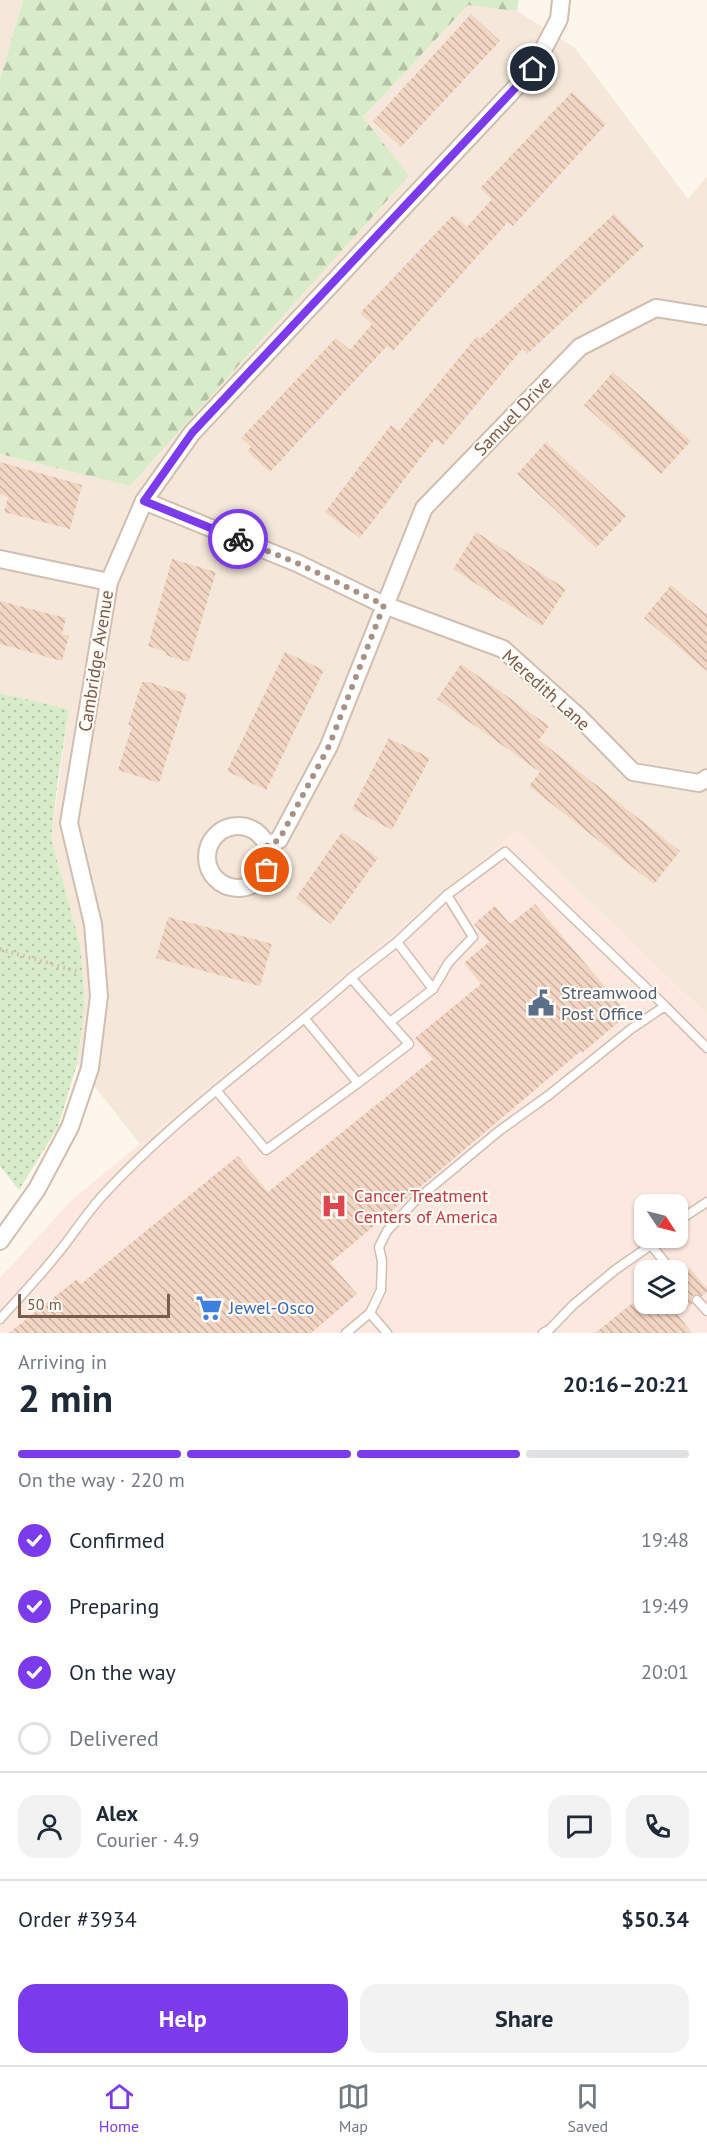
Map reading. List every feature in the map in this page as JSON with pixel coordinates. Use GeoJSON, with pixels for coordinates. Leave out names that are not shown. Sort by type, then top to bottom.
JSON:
{"type":"FeatureCollection","features":[{"type":"Feature","properties":{"kind":"street","name":"Cambridge Avenue"},"geometry":{"type":"LineString","coordinates":[[3,1230],[37,1189],[70,1127],[90,1068],[99,996],[98,977],[93,924],[69,823],[109,582],[144,501],[192,433],[533,69],[559,19],[561,0]]}},
{"type":"Feature","properties":{"kind":"street","name":"Samuel Drive"},"geometry":{"type":"LineString","coordinates":[[267,845],[279,840],[329,746],[424,508],[580,347],[656,308],[707,316]]}},
{"type":"Feature","properties":{"kind":"street","name":"Meredith Lane"},"geometry":{"type":"LineString","coordinates":[[144,501],[297,563],[384,605],[502,648],[579,717],[633,772],[699,783],[707,778]]}},
{"type":"Feature","properties":{"kind":"street"},"geometry":{"type":"LineString","coordinates":[[0,558],[109,582]]}},
{"type":"Feature","properties":{"kind":"lane"},"geometry":{"type":"LineString","coordinates":[[0,1319],[53,1260],[104,1194],[173,1128],[397,942],[447,895],[505,852],[707,1048]]}},
{"type":"Feature","properties":{"kind":"lane"},"geometry":{"type":"LineString","coordinates":[[390,1022],[434,988],[449,962],[473,937],[447,895]]}},
{"type":"Feature","properties":{"kind":"lane"},"geometry":{"type":"LineString","coordinates":[[397,942],[434,988]]}},
{"type":"Feature","properties":{"kind":"lane"},"geometry":{"type":"LineString","coordinates":[[216,1090],[266,1150],[409,1044],[351,978]]}},
{"type":"Feature","properties":{"kind":"lane"},"geometry":{"type":"LineString","coordinates":[[346,1333],[370,1313],[381,1290],[382,1261],[379,1247],[387,1231],[415,1201],[499,1131],[664,1006]]}},
{"type":"Feature","properties":{"kind":"lane"},"geometry":{"type":"LineString","coordinates":[[305,1019],[358,1083]]}},
{"type":"Feature","properties":{"kind":"lane"},"geometry":{"type":"LineString","coordinates":[[688,1215],[705,1206]]}},
{"type":"Feature","properties":{"kind":"lane"},"geometry":{"type":"LineString","coordinates":[[543,1333],[550,1329],[573,1305],[645,1248]]}},
{"type":"Feature","properties":{"kind":"lane"},"geometry":{"type":"LineString","coordinates":[[697,1300],[707,1311]]}},
{"type":"Feature","properties":{"kind":"lane"},"geometry":{"type":"LineString","coordinates":[[370,1313],[387,1333]]}},
{"type":"Feature","properties":{"kind":"path"},"geometry":{"type":"LineString","coordinates":[[0,949],[98,977]]}},
{"type":"Feature","properties":{"kind":"shaded area"},"geometry":{"type":"Polygon","coordinates":[[[0,0],[23,0],[0,79],[0,0]]]}},
{"type":"Feature","properties":{"kind":"shaded area"},"geometry":{"type":"Polygon","coordinates":[[[469,4],[517,11],[575,48],[688,199],[707,176],[707,1015],[517,831],[140,1144],[77,1064],[85,1004],[80,944],[51,838],[69,709],[0,693],[0,454],[130,486],[409,176],[363,117],[469,4]]]}},
{"type":"Feature","properties":{"kind":"shaded area"},"geometry":{"type":"Polygon","coordinates":[[[517,831],[707,1015],[707,1333],[0,1333],[0,1278],[72,1200],[517,831]]]}},
{"type":"Feature","properties":{"kind":"green space"},"geometry":{"type":"Polygon","coordinates":[[[23,0],[519,0],[517,11],[468,5],[363,117],[409,176],[130,486],[0,454],[0,79],[23,0]]]}},
{"type":"Feature","properties":{"kind":"green space"},"geometry":{"type":"Polygon","coordinates":[[[0,693],[69,709],[51,838],[80,944],[85,1004],[77,1064],[58,1127],[19,1190],[0,1166],[0,693]]]}},
{"type":"Feature","properties":{"kind":"building"},"geometry":{"type":"Polygon","coordinates":[[[471,14],[500,41],[401,147],[373,121],[471,14]]]}},
{"type":"Feature","properties":{"kind":"building"},"geometry":{"type":"Polygon","coordinates":[[[572,92],[606,124],[513,226],[508,222],[393,351],[387,346],[270,472],[247,451],[251,447],[241,438],[336,338],[350,350],[372,324],[360,313],[453,215],[467,227],[492,199],[480,188],[572,92]]]}},
{"type":"Feature","properties":{"kind":"building"},"geometry":{"type":"Polygon","coordinates":[[[614,214],[644,246],[527,354],[522,349],[443,445],[435,439],[360,538],[325,512],[391,425],[399,431],[477,336],[480,339],[614,214]]]}},
{"type":"Feature","properties":{"kind":"building"},"geometry":{"type":"Polygon","coordinates":[[[613,372],[691,441],[661,474],[584,405],[613,372]]]}},
{"type":"Feature","properties":{"kind":"building"},"geometry":{"type":"Polygon","coordinates":[[[546,442],[626,516],[596,548],[517,474],[546,442]]]}},
{"type":"Feature","properties":{"kind":"building"},"geometry":{"type":"Polygon","coordinates":[[[0,462],[82,485],[70,529],[4,512],[8,497],[0,494],[0,462]]]}},
{"type":"Feature","properties":{"kind":"building"},"geometry":{"type":"Polygon","coordinates":[[[476,532],[566,589],[542,626],[453,569],[476,532]]]}},
{"type":"Feature","properties":{"kind":"building"},"geometry":{"type":"Polygon","coordinates":[[[172,559],[216,572],[189,662],[165,655],[166,652],[148,646],[172,559]]]}},
{"type":"Feature","properties":{"kind":"building"},"geometry":{"type":"Polygon","coordinates":[[[671,585],[707,615],[707,671],[644,618],[671,585]]]}},
{"type":"Feature","properties":{"kind":"building"},"geometry":{"type":"Polygon","coordinates":[[[0,601],[66,618],[62,634],[69,636],[62,661],[0,644],[0,601]]]}},
{"type":"Feature","properties":{"kind":"building"},"geometry":{"type":"Polygon","coordinates":[[[285,652],[324,670],[266,790],[227,771],[285,652]]]}},
{"type":"Feature","properties":{"kind":"building"},"geometry":{"type":"Polygon","coordinates":[[[461,664],[549,726],[539,740],[680,851],[654,884],[529,786],[540,772],[437,699],[461,664]]]}},
{"type":"Feature","properties":{"kind":"building"},"geometry":{"type":"Polygon","coordinates":[[[142,682],[149,682],[187,694],[159,783],[118,770],[132,726],[128,725],[142,682]]]}},
{"type":"Feature","properties":{"kind":"building"},"geometry":{"type":"Polygon","coordinates":[[[389,738],[430,758],[392,830],[352,809],[389,738]]]}},
{"type":"Feature","properties":{"kind":"building"},"geometry":{"type":"Polygon","coordinates":[[[342,832],[378,858],[331,924],[296,898],[342,832]]]}},
{"type":"Feature","properties":{"kind":"building"},"geometry":{"type":"Polygon","coordinates":[[[535,904],[628,1014],[330,1263],[357,1294],[311,1333],[9,1333],[77,1279],[81,1284],[238,1156],[268,1192],[433,1059],[415,1038],[481,984],[464,963],[489,942],[474,924],[495,906],[510,924],[535,904]]]}},
{"type":"Feature","properties":{"kind":"building"},"geometry":{"type":"Polygon","coordinates":[[[168,917],[272,944],[260,986],[156,958],[168,917]]]}},
{"type":"Feature","properties":{"kind":"building"},"geometry":{"type":"Polygon","coordinates":[[[690,1268],[707,1292],[702,1296],[696,1294],[692,1296],[692,1304],[688,1307],[688,1270],[690,1268]]]}},
{"type":"Feature","properties":{"kind":"building"},"geometry":{"type":"Polygon","coordinates":[[[634,1302],[634,1314],[679,1314],[692,1333],[595,1333],[634,1302]]]}},
{"type":"Feature","properties":{"kind":"way so far"},"geometry":{"type":"LineString","coordinates":[[238,539],[297,563],[384,605],[329,746],[279,840],[267,845],[270,858],[267,870]]}},
{"type":"Feature","properties":{"kind":"place","name":"Streamwood Post Office"},"geometry":{"type":"Point","coordinates":[541,1003]}},
{"type":"Feature","properties":{"kind":"place","name":"Cancer Treatment Centers of America"},"geometry":{"type":"Point","coordinates":[334,1206]}},
{"type":"Feature","properties":{"kind":"place","name":"Jewel-Osco"},"geometry":{"type":"Point","coordinates":[209,1308]}},
{"type":"Feature","properties":{"kind":"route"},"geometry":{"type":"LineString","coordinates":[[238,539],[144,501],[192,433],[533,69]]}}]}
